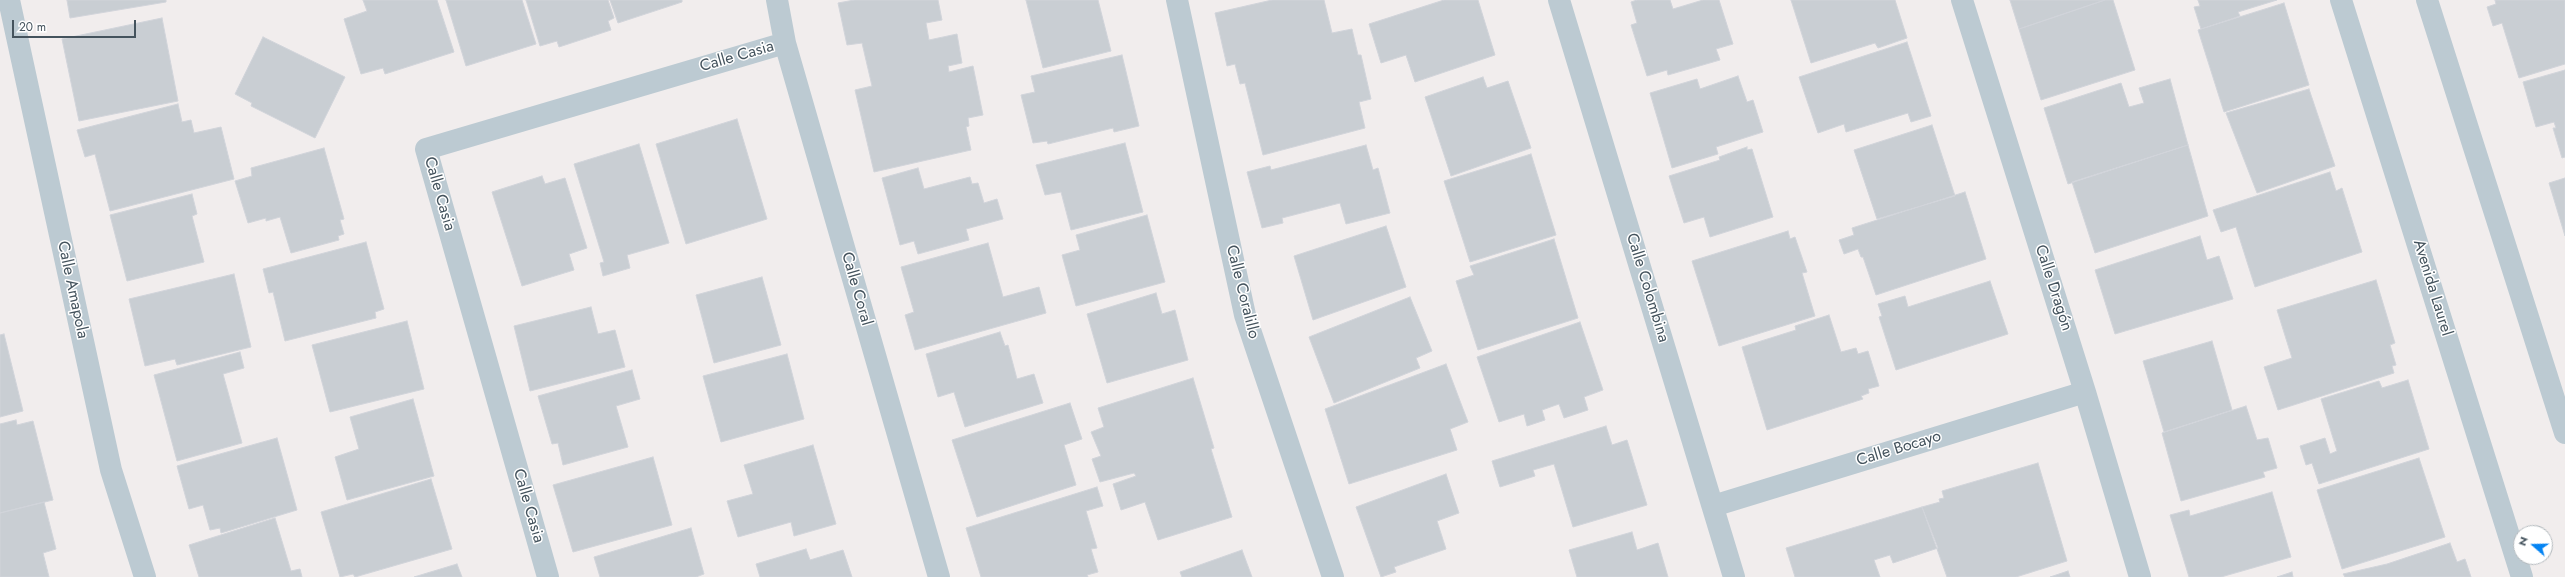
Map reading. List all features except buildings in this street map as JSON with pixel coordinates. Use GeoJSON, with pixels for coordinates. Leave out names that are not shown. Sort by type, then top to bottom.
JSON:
{"type":"FeatureCollection","features":[{"type":"Feature","properties":{"kind":"street","name":"Calle Amapola"},"geometry":{"type":"LineString","coordinates":[[9,0],[111,470],[145,577]]}},
{"type":"Feature","properties":{"kind":"street","name":"Calle Coral"},"geometry":{"type":"LineString","coordinates":[[777,0],[785,43],[939,577]]}},
{"type":"Feature","properties":{"kind":"street","name":"Calle Coralillo"},"geometry":{"type":"LineString","coordinates":[[1177,0],[1245,315],[1333,577]]}},
{"type":"Feature","properties":{"kind":"street","name":"Calle Colombina"},"geometry":{"type":"LineString","coordinates":[[1559,0],[1734,577]]}},
{"type":"Feature","properties":{"kind":"street","name":"Calle Dragón"},"geometry":{"type":"LineString","coordinates":[[1962,0],[2085,392],[2140,577]]}},
{"type":"Feature","properties":{"kind":"street","name":"Avenida Laurel"},"geometry":{"type":"LineString","coordinates":[[2341,0],[2522,577]]}},
{"type":"Feature","properties":{"kind":"street"},"geometry":{"type":"LineString","coordinates":[[2427,0],[2565,433]]}},
{"type":"Feature","properties":{"kind":"street","name":"Calle Casia"},"geometry":{"type":"LineString","coordinates":[[548,577],[426,149],[785,43]]}},
{"type":"Feature","properties":{"kind":"street","name":"Calle Bocayo"},"geometry":{"type":"LineString","coordinates":[[1713,506],[2085,392]]}}]}
